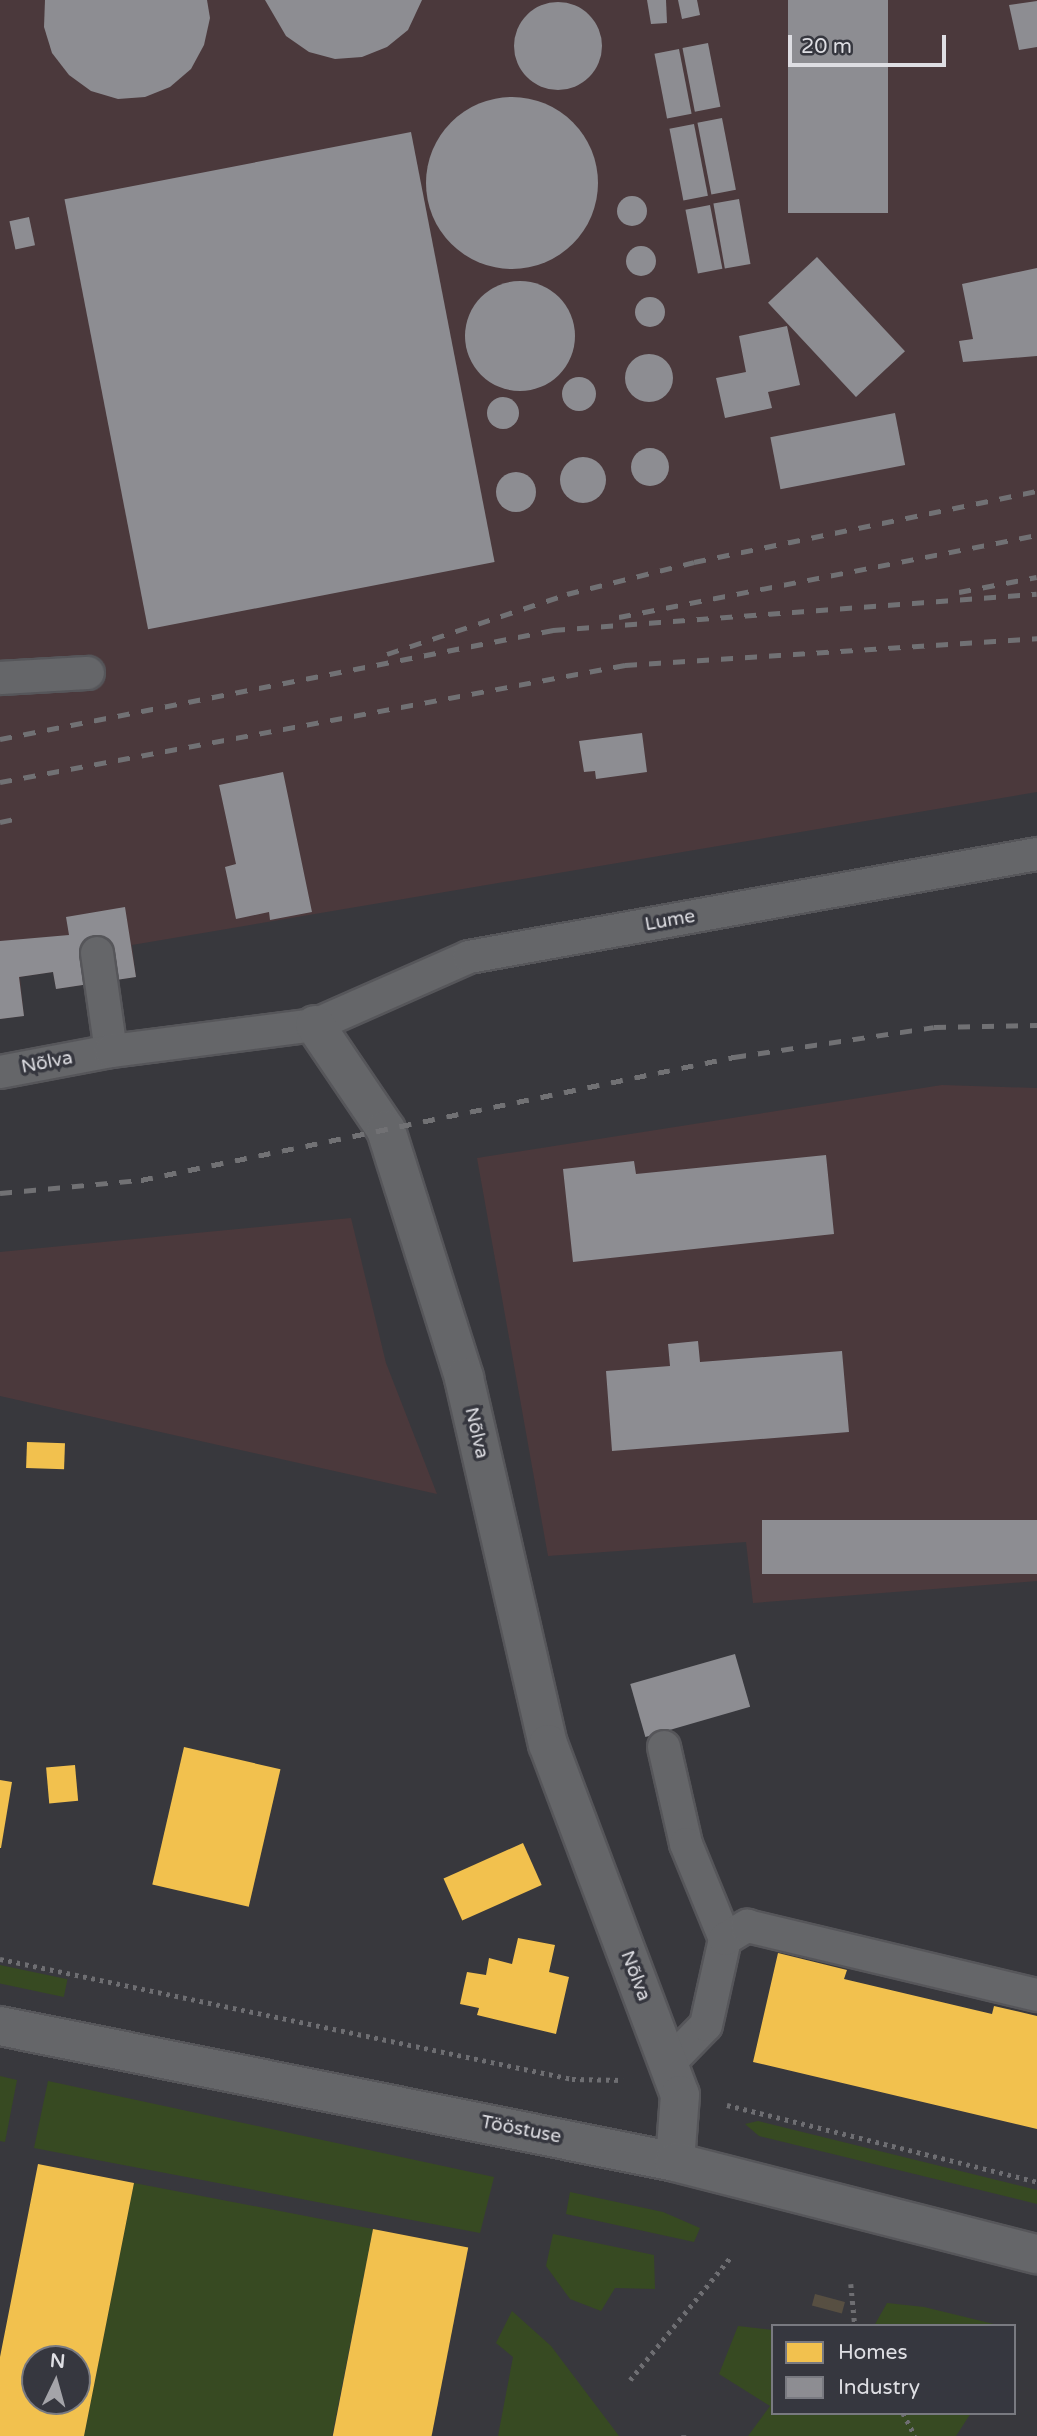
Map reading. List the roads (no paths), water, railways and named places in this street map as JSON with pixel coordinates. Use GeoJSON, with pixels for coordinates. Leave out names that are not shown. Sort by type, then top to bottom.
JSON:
{"type":"FeatureCollection","features":[{"type":"Feature","properties":{"kind":"street","name":"Nõlva"},"geometry":{"type":"LineString","coordinates":[[315,1025],[386,1130],[464,1378],[548,1744],[674,2080],[675,2162]]}},
{"type":"Feature","properties":{"kind":"street","name":"Tööstuse"},"geometry":{"type":"LineString","coordinates":[[0,2026],[675,2162],[1037,2254]]}},
{"type":"Feature","properties":{"kind":"lane"},"geometry":{"type":"LineString","coordinates":[[0,678],[88,673]]}},
{"type":"Feature","properties":{"kind":"lane","name":"Lume"},"geometry":{"type":"LineString","coordinates":[[315,1025],[469,957],[1037,854]]}},
{"type":"Feature","properties":{"kind":"lane"},"geometry":{"type":"LineString","coordinates":[[97,953],[111,1051]]}},
{"type":"Feature","properties":{"kind":"lane","name":"Nõlva"},"geometry":{"type":"LineString","coordinates":[[0,1072],[111,1051],[315,1025]]}},
{"type":"Feature","properties":{"kind":"lane"},"geometry":{"type":"LineString","coordinates":[[664,1747],[686,1844],[725,1939],[706,2025],[674,2080]]}},
{"type":"Feature","properties":{"kind":"lane"},"geometry":{"type":"LineString","coordinates":[[725,1939],[747,1926],[1037,1995]]}},
{"type":"Feature","properties":{"kind":"railway"},"geometry":{"type":"LineString","coordinates":[[387,654],[567,594],[694,562],[1037,491]]}},
{"type":"Feature","properties":{"kind":"railway"},"geometry":{"type":"LineString","coordinates":[[619,617],[1037,535]]}},
{"type":"Feature","properties":{"kind":"railway"},"geometry":{"type":"LineString","coordinates":[[959,592],[1037,577]]}},
{"type":"Feature","properties":{"kind":"railway"},"geometry":{"type":"LineString","coordinates":[[0,739],[553,630],[1037,594]]}},
{"type":"Feature","properties":{"kind":"railway"},"geometry":{"type":"LineString","coordinates":[[0,782],[625,665],[1037,638]]}},
{"type":"Feature","properties":{"kind":"railway"},"geometry":{"type":"LineString","coordinates":[[0,822],[14,819]]}},
{"type":"Feature","properties":{"kind":"railway"},"geometry":{"type":"LineString","coordinates":[[0,1193],[141,1180],[734,1057],[934,1027],[1037,1025]]}}]}
